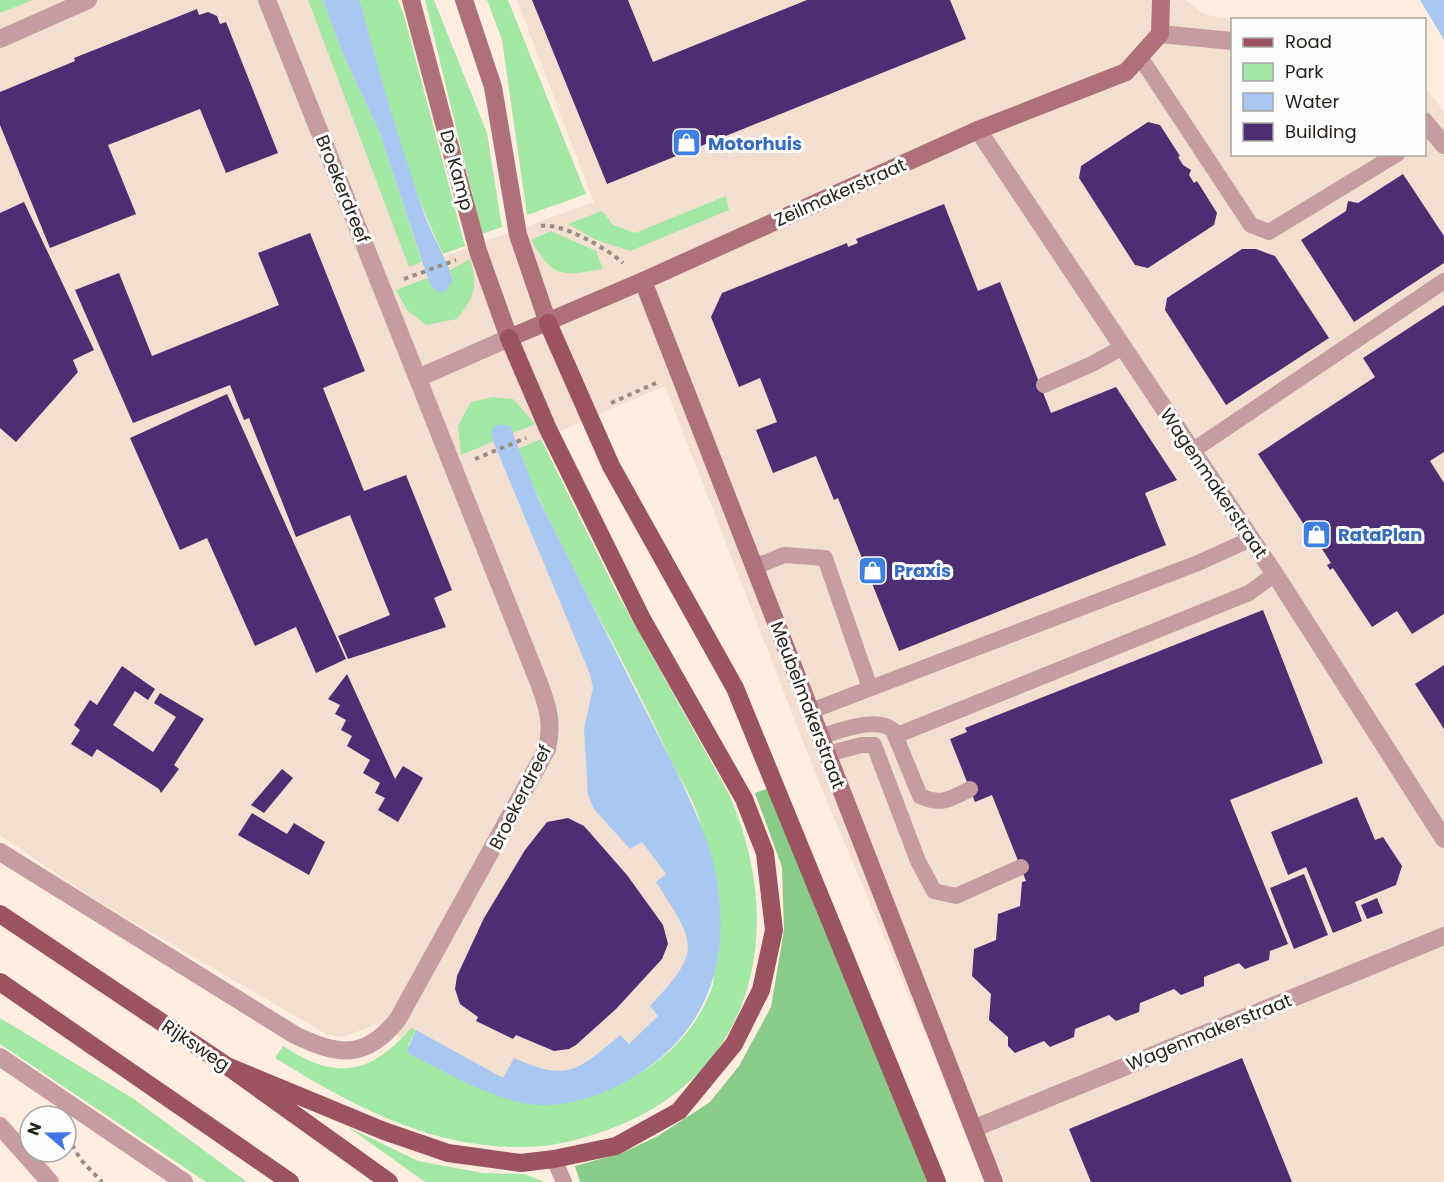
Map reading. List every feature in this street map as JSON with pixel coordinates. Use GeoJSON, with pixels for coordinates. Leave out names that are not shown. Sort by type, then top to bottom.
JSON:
{"type":"FeatureCollection","features":[{"type":"Feature","properties":{"kind":"main road"},"geometry":{"type":"LineString","coordinates":[[548,322],[611,466],[735,688],[937,1182]]}},
{"type":"Feature","properties":{"kind":"main road"},"geometry":{"type":"LineString","coordinates":[[227,1066],[384,1131],[448,1153],[521,1162],[554,1159],[616,1146],[679,1111],[734,1044],[761,990],[774,930],[765,853],[744,799],[642,619],[548,429],[509,338]]}},
{"type":"Feature","properties":{"kind":"main road","name":"Rijksweg"},"geometry":{"type":"LineString","coordinates":[[0,914],[227,1066],[389,1182]]}},
{"type":"Feature","properties":{"kind":"main road"},"geometry":{"type":"LineString","coordinates":[[0,982],[290,1182]]}},
{"type":"Feature","properties":{"kind":"street"},"geometry":{"type":"LineString","coordinates":[[0,39],[88,0]]}},
{"type":"Feature","properties":{"kind":"street","name":"Broekerdreef"},"geometry":{"type":"LineString","coordinates":[[0,852],[295,1035],[338,1052],[355,1050],[371,1045],[387,1034],[398,1019],[538,770],[547,749],[552,730],[543,692],[267,0]]}},
{"type":"Feature","properties":{"kind":"street","name":"De Kamp"},"geometry":{"type":"LineString","coordinates":[[411,0],[477,251],[509,338]]}},
{"type":"Feature","properties":{"kind":"street"},"geometry":{"type":"LineString","coordinates":[[464,0],[493,87],[518,235],[548,322]]}},
{"type":"Feature","properties":{"kind":"street"},"geometry":{"type":"LineString","coordinates":[[1161,0],[1160,34],[1231,41]]}},
{"type":"Feature","properties":{"kind":"street","name":"Zeilmakerstraat"},"geometry":{"type":"LineString","coordinates":[[509,338],[643,281],[978,130],[1126,72],[1160,34]]}},
{"type":"Feature","properties":{"kind":"street","name":"Wagenmakerstraat"},"geometry":{"type":"LineString","coordinates":[[978,130],[1275,574],[1444,839]]}},
{"type":"Feature","properties":{"kind":"street","name":"Meubelmakerstraat"},"geometry":{"type":"LineString","coordinates":[[643,281],[975,1128]]}},
{"type":"Feature","properties":{"kind":"street"},"geometry":{"type":"LineString","coordinates":[[418,378],[509,338]]}},
{"type":"Feature","properties":{"kind":"street","name":"Wagenmakerstraat"},"geometry":{"type":"LineString","coordinates":[[975,1128],[1444,936]]}},
{"type":"Feature","properties":{"kind":"street"},"geometry":{"type":"LineString","coordinates":[[0,1057],[184,1182]]}},
{"type":"Feature","properties":{"kind":"street"},"geometry":{"type":"LineString","coordinates":[[0,1126],[50,1182]]}},
{"type":"Feature","properties":{"kind":"street"},"geometry":{"type":"LineString","coordinates":[[975,1128],[994,1182]]}},
{"type":"Feature","properties":{"kind":"lane"},"geometry":{"type":"LineString","coordinates":[[1140,57],[1251,225],[1269,232],[1394,156]]}},
{"type":"Feature","properties":{"kind":"lane"},"geometry":{"type":"LineString","coordinates":[[1192,451],[1444,281]]}},
{"type":"Feature","properties":{"kind":"lane"},"geometry":{"type":"LineString","coordinates":[[1044,385],[1124,347]]}},
{"type":"Feature","properties":{"kind":"lane"},"geometry":{"type":"LineString","coordinates":[[810,711],[1198,563],[1251,539]]}},
{"type":"Feature","properties":{"kind":"lane"},"geometry":{"type":"LineString","coordinates":[[755,567],[784,555],[825,558],[870,688]]}},
{"type":"Feature","properties":{"kind":"lane"},"geometry":{"type":"LineString","coordinates":[[895,736],[1249,593],[1275,574]]}},
{"type":"Feature","properties":{"kind":"lane"},"geometry":{"type":"LineString","coordinates":[[820,736],[861,725],[887,725],[895,736],[920,796],[934,802],[949,800],[970,789]]}},
{"type":"Feature","properties":{"kind":"lane"},"geometry":{"type":"LineString","coordinates":[[827,754],[862,745],[874,745],[918,861],[934,891],[956,896],[1021,867]]}},
{"type":"Feature","properties":{"kind":"lane"},"geometry":{"type":"LineString","coordinates":[[554,1159],[564,1182]]}},
{"type":"Feature","properties":{"kind":"path"},"geometry":{"type":"LineString","coordinates":[[420,273],[450,262]]}},
{"type":"Feature","properties":{"kind":"path"},"geometry":{"type":"LineString","coordinates":[[491,452],[522,439]]}},
{"type":"Feature","properties":{"kind":"path"},"geometry":{"type":"LineString","coordinates":[[78,1155],[102,1182]]}},
{"type":"Feature","properties":{"kind":"shaded area"},"geometry":{"type":"Polygon","coordinates":[[[33,0],[346,0],[433,260],[594,202],[517,0],[1186,0],[1202,13],[1231,18],[1231,156],[1426,156],[1426,87],[1444,112],[1444,1182],[1006,1182],[918,1018],[816,775],[665,386],[509,453],[667,811],[700,972],[618,1069],[518,1094],[416,1046],[377,1024],[343,1037],[326,1034],[94,899],[0,835],[0,13],[33,0]]]}},
{"type":"Feature","properties":{"kind":"green space"},"geometry":{"type":"Polygon","coordinates":[[[0,0],[33,0],[0,13],[0,0]]]}},
{"type":"Feature","properties":{"kind":"green space"},"geometry":{"type":"Polygon","coordinates":[[[308,0],[323,0],[342,52],[379,131],[422,262],[409,267],[308,0]]]}},
{"type":"Feature","properties":{"kind":"green space"},"geometry":{"type":"Polygon","coordinates":[[[360,0],[398,0],[404,15],[465,246],[443,254],[429,224],[395,129],[360,0]]]}},
{"type":"Feature","properties":{"kind":"green space"},"geometry":{"type":"Polygon","coordinates":[[[425,0],[434,0],[487,133],[502,227],[482,234],[425,0]]]}},
{"type":"Feature","properties":{"kind":"green space"},"geometry":{"type":"Polygon","coordinates":[[[487,0],[508,0],[586,194],[527,215],[502,40],[487,0]]]}},
{"type":"Feature","properties":{"kind":"green space"},"geometry":{"type":"Polygon","coordinates":[[[726,196],[729,210],[630,251],[596,240],[568,224],[602,211],[613,225],[635,233],[726,196]]]}},
{"type":"Feature","properties":{"kind":"green space"},"geometry":{"type":"Polygon","coordinates":[[[551,231],[596,251],[603,269],[568,273],[553,268],[531,240],[551,231]]]}},
{"type":"Feature","properties":{"kind":"green space"},"geometry":{"type":"Polygon","coordinates":[[[470,259],[474,277],[473,291],[468,304],[457,319],[426,325],[407,310],[396,290],[427,278],[429,282],[453,281],[450,270],[470,259]]]}},
{"type":"Feature","properties":{"kind":"green space"},"geometry":{"type":"Polygon","coordinates":[[[493,397],[513,399],[535,424],[461,455],[458,426],[471,402],[493,397]]]}},
{"type":"Feature","properties":{"kind":"green space"},"geometry":{"type":"Polygon","coordinates":[[[541,439],[617,593],[729,794],[747,845],[756,896],[756,946],[746,993],[727,1036],[697,1074],[657,1106],[607,1130],[566,1142],[534,1147],[489,1146],[457,1141],[393,1121],[333,1092],[275,1058],[283,1046],[320,1065],[352,1068],[381,1056],[411,1028],[416,1030],[408,1045],[549,1105],[601,1092],[648,1068],[669,1052],[687,1033],[702,1010],[713,985],[709,909],[699,817],[632,680],[557,537],[523,463],[518,449],[541,439]]]}},
{"type":"Feature","properties":{"kind":"green space"},"geometry":{"type":"Polygon","coordinates":[[[769,788],[934,1182],[580,1182],[575,1166],[622,1153],[658,1136],[710,1102],[739,1066],[771,1007],[784,930],[782,867],[755,793],[769,788]]]}},
{"type":"Feature","properties":{"kind":"green space"},"geometry":{"type":"Polygon","coordinates":[[[0,1018],[134,1099],[247,1182],[206,1182],[0,1044],[0,1018]]]}},
{"type":"Feature","properties":{"kind":"green space"},"geometry":{"type":"Polygon","coordinates":[[[348,1127],[418,1161],[483,1173],[524,1174],[545,1182],[425,1182],[348,1127]]]}},
{"type":"Feature","properties":{"kind":"water"},"geometry":{"type":"Polygon","coordinates":[[[323,0],[360,0],[415,187],[427,222],[453,281],[445,292],[437,292],[429,282],[379,131],[342,52],[323,0]]]}},
{"type":"Feature","properties":{"kind":"water"},"geometry":{"type":"Polygon","coordinates":[[[1420,0],[1444,0],[1444,40],[1420,0]]]}},
{"type":"Feature","properties":{"kind":"water"},"geometry":{"type":"Polygon","coordinates":[[[501,424],[510,426],[538,498],[682,782],[710,852],[719,895],[721,927],[718,957],[711,985],[699,1012],[682,1037],[660,1059],[621,1084],[582,1100],[555,1105],[528,1104],[498,1096],[468,1084],[411,1055],[407,1051],[416,1030],[503,1078],[514,1058],[547,1070],[571,1069],[593,1057],[620,1035],[629,1044],[658,1016],[650,1006],[679,972],[686,959],[688,946],[686,934],[679,920],[656,882],[666,874],[642,842],[630,849],[594,809],[588,795],[584,729],[593,688],[590,674],[493,441],[491,432],[495,426],[501,424]]]}},
{"type":"Feature","properties":{"kind":"building"},"geometry":{"type":"Polygon","coordinates":[[[532,0],[628,0],[653,62],[807,0],[950,0],[966,39],[607,184],[532,0]]]}},
{"type":"Feature","properties":{"kind":"building"},"geometry":{"type":"Polygon","coordinates":[[[197,9],[199,15],[208,12],[217,16],[220,24],[226,22],[278,153],[226,173],[200,109],[108,145],[136,214],[50,248],[0,125],[0,92],[75,61],[74,58],[197,9]]]}},
{"type":"Feature","properties":{"kind":"building"},"geometry":{"type":"Polygon","coordinates":[[[1148,122],[1160,125],[1180,156],[1178,157],[1183,165],[1191,170],[1189,175],[1194,183],[1197,181],[1217,213],[1214,225],[1148,268],[1135,265],[1079,178],[1081,166],[1148,122]]]}},
{"type":"Feature","properties":{"kind":"building"},"geometry":{"type":"Polygon","coordinates":[[[1403,174],[1444,236],[1444,263],[1354,322],[1301,240],[1346,211],[1348,201],[1358,203],[1403,174]]]}},
{"type":"Feature","properties":{"kind":"building"},"geometry":{"type":"Polygon","coordinates":[[[24,202],[94,350],[73,360],[78,372],[16,442],[0,428],[0,213],[24,202]]]}},
{"type":"Feature","properties":{"kind":"building"},"geometry":{"type":"Polygon","coordinates":[[[944,204],[978,291],[1000,282],[1051,413],[1116,387],[1177,480],[1145,493],[1166,545],[899,651],[838,498],[834,500],[816,456],[773,473],[756,430],[777,422],[760,378],[739,387],[711,317],[722,293],[847,243],[848,247],[858,243],[856,239],[944,204]]]}},
{"type":"Feature","properties":{"kind":"building"},"geometry":{"type":"Polygon","coordinates":[[[310,233],[365,371],[323,388],[364,491],[406,475],[452,590],[434,598],[446,627],[348,659],[338,636],[390,615],[350,515],[296,537],[249,418],[244,420],[230,385],[133,423],[75,290],[119,273],[152,356],[279,305],[258,253],[310,233]]]}},
{"type":"Feature","properties":{"kind":"building"},"geometry":{"type":"Polygon","coordinates":[[[1242,249],[1256,249],[1275,256],[1329,338],[1226,405],[1165,310],[1167,298],[1242,249]]]}},
{"type":"Feature","properties":{"kind":"building"},"geometry":{"type":"Polygon","coordinates":[[[1444,305],[1444,452],[1430,461],[1444,483],[1444,614],[1412,634],[1397,611],[1372,627],[1333,568],[1330,570],[1327,565],[1331,563],[1317,541],[1313,544],[1309,538],[1312,537],[1258,454],[1375,377],[1363,358],[1444,305]]]}},
{"type":"Feature","properties":{"kind":"building"},"geometry":{"type":"Polygon","coordinates":[[[227,394],[346,659],[316,673],[296,627],[255,646],[207,538],[180,550],[130,438],[227,394]]]}},
{"type":"Feature","properties":{"kind":"building"},"geometry":{"type":"Polygon","coordinates":[[[1263,610],[1323,763],[1230,800],[1288,944],[1270,951],[1269,960],[1245,969],[1239,963],[1204,977],[1204,986],[1181,995],[1174,989],[1140,1003],[1139,1012],[1116,1021],[1109,1015],[1075,1029],[1074,1037],[1050,1047],[1044,1041],[1015,1053],[1008,1046],[1008,1037],[989,1020],[991,994],[972,976],[974,949],[996,940],[998,914],[1020,906],[1022,882],[1026,881],[992,795],[975,802],[950,739],[967,732],[965,728],[1263,610]]]}},
{"type":"Feature","properties":{"kind":"building"},"geometry":{"type":"Polygon","coordinates":[[[1444,665],[1444,729],[1415,684],[1444,665]]]}},
{"type":"Feature","properties":{"kind":"building"},"geometry":{"type":"Polygon","coordinates":[[[122,666],[155,689],[148,700],[135,691],[113,725],[153,752],[176,717],[154,703],[160,693],[204,719],[174,765],[179,769],[161,793],[159,789],[97,749],[92,757],[71,744],[80,730],[74,725],[90,700],[97,705],[122,666]]]}},
{"type":"Feature","properties":{"kind":"building"},"geometry":{"type":"Polygon","coordinates":[[[347,674],[395,779],[403,766],[423,778],[398,822],[378,810],[385,798],[375,793],[380,783],[363,773],[370,760],[347,746],[352,736],[341,730],[346,720],[335,714],[340,705],[328,699],[347,674]]]}},
{"type":"Feature","properties":{"kind":"building"},"geometry":{"type":"Polygon","coordinates":[[[282,769],[293,778],[264,813],[251,805],[282,769]]]}},
{"type":"Feature","properties":{"kind":"building"},"geometry":{"type":"Polygon","coordinates":[[[1357,797],[1375,840],[1383,837],[1402,866],[1396,885],[1355,902],[1362,921],[1333,933],[1306,867],[1288,875],[1271,832],[1357,797]]]}},
{"type":"Feature","properties":{"kind":"building"},"geometry":{"type":"Polygon","coordinates":[[[252,813],[287,834],[294,823],[325,842],[309,875],[238,835],[252,813]]]}},
{"type":"Feature","properties":{"kind":"building"},"geometry":{"type":"Polygon","coordinates":[[[568,818],[584,826],[627,875],[663,925],[668,944],[662,959],[616,1009],[576,1045],[569,1049],[554,1051],[516,1035],[513,1039],[476,1021],[478,1017],[460,1004],[455,989],[457,976],[484,918],[525,850],[547,822],[568,818]]]}},
{"type":"Feature","properties":{"kind":"building"},"geometry":{"type":"Polygon","coordinates":[[[1304,874],[1328,935],[1294,949],[1270,888],[1304,874]]]}},
{"type":"Feature","properties":{"kind":"building"},"geometry":{"type":"Polygon","coordinates":[[[1377,898],[1383,913],[1367,919],[1361,905],[1377,898]]]}},
{"type":"Feature","properties":{"kind":"building"},"geometry":{"type":"Polygon","coordinates":[[[1242,1058],[1292,1182],[1091,1182],[1069,1129],[1242,1058]]]}},
{"type":"Feature","properties":{"kind":"place","name":"Motorhuis"},"geometry":{"type":"Point","coordinates":[687,143]}},
{"type":"Feature","properties":{"kind":"place","name":"RataPlan"},"geometry":{"type":"Point","coordinates":[1317,534]}},
{"type":"Feature","properties":{"kind":"place","name":"Praxis"},"geometry":{"type":"Point","coordinates":[873,570]}}]}
